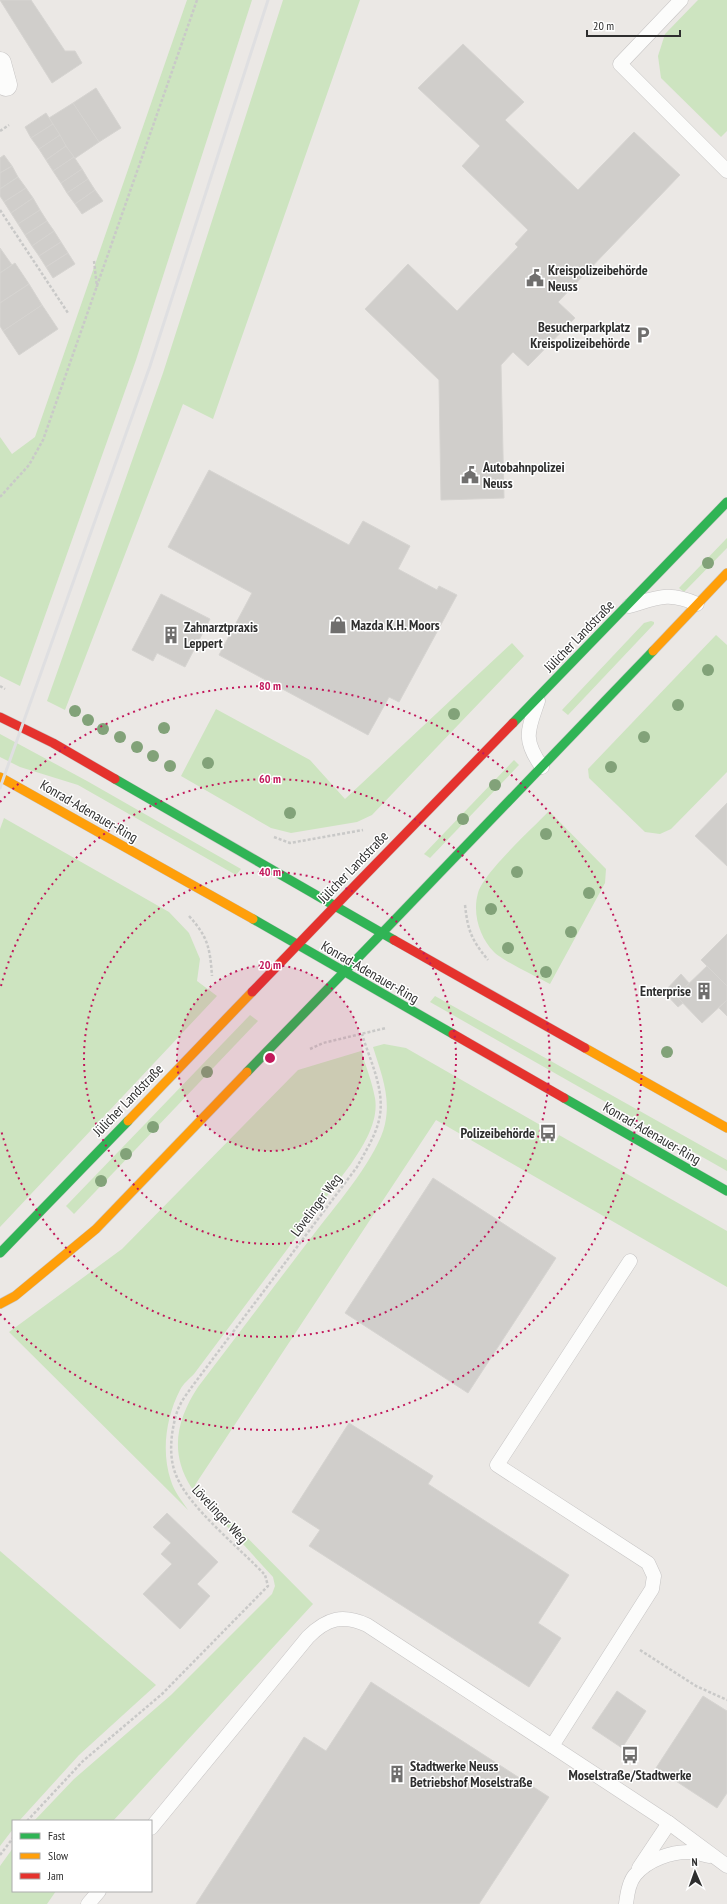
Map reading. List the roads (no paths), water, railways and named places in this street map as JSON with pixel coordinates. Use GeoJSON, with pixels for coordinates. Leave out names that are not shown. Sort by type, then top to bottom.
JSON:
{"type":"FeatureCollection","features":[{"type":"Feature","properties":{"kind":"main road","name":"Jülicher Landstraße"},"geometry":{"type":"LineString","coordinates":[[0,1253],[296,945],[540,696],[727,502]]}},
{"type":"Feature","properties":{"kind":"main road"},"geometry":{"type":"LineString","coordinates":[[0,1304],[15,1296],[96,1229],[344,973],[727,573]]}},
{"type":"Feature","properties":{"kind":"main road"},"geometry":{"type":"LineString","coordinates":[[0,717],[53,743],[336,905],[382,933],[727,1128]]}},
{"type":"Feature","properties":{"kind":"main road","name":"Konrad-Adenauer-Ring"},"geometry":{"type":"LineString","coordinates":[[0,777],[727,1192]]}},
{"type":"Feature","properties":{"kind":"street"},"geometry":{"type":"LineString","coordinates":[[0,63],[6,84]]}},
{"type":"Feature","properties":{"kind":"lane"},"geometry":{"type":"LineString","coordinates":[[681,0],[620,64],[727,171]]}},
{"type":"Feature","properties":{"kind":"lane"},"geometry":{"type":"LineString","coordinates":[[627,606],[670,596],[683,597],[697,604]]}},
{"type":"Feature","properties":{"kind":"lane"},"geometry":{"type":"LineString","coordinates":[[540,696],[529,728],[528,742],[532,754],[542,767]]}},
{"type":"Feature","properties":{"kind":"lane"},"geometry":{"type":"LineString","coordinates":[[552,1746],[652,1589],[654,1576],[648,1563],[497,1465],[630,1261]]}},
{"type":"Feature","properties":{"kind":"lane"},"geometry":{"type":"LineString","coordinates":[[152,1827],[308,1637],[317,1628],[329,1621],[353,1619],[367,1625],[669,1823],[727,1866]]}},
{"type":"Feature","properties":{"kind":"lane"},"geometry":{"type":"LineString","coordinates":[[616,1904],[669,1823]]}},
{"type":"Feature","properties":{"kind":"lane"},"geometry":{"type":"LineString","coordinates":[[626,1904],[628,1893],[635,1875],[652,1862],[670,1854],[691,1852],[715,1857]]}},
{"type":"Feature","properties":{"kind":"lane"},"geometry":{"type":"LineString","coordinates":[[88,1904],[98,1892]]}},
{"type":"Feature","properties":{"kind":"railway"},"geometry":{"type":"LineString","coordinates":[[0,788],[150,366],[268,0]]}},
{"type":"Feature","properties":{"kind":"place","name":"Kreispolizeibehörde Neuss"},"geometry":{"type":"Point","coordinates":[535,278]}},
{"type":"Feature","properties":{"kind":"place","name":"Besucherparkplatz Kreispolizeibehörde"},"geometry":{"type":"Point","coordinates":[643,335]}},
{"type":"Feature","properties":{"kind":"place","name":"Autobahnpolizei Neuss"},"geometry":{"type":"Point","coordinates":[470,475]}},
{"type":"Feature","properties":{"kind":"place","name":"Mazda K.H. Moors"},"geometry":{"type":"Point","coordinates":[338,625]}},
{"type":"Feature","properties":{"kind":"place","name":"Zahnarztpraxis Leppert"},"geometry":{"type":"Point","coordinates":[171,635]}},
{"type":"Feature","properties":{"kind":"place","name":"Enterprise"},"geometry":{"type":"Point","coordinates":[704,991]}},
{"type":"Feature","properties":{"kind":"place","name":"Polizeibehörde"},"geometry":{"type":"Point","coordinates":[548,1133]}},
{"type":"Feature","properties":{"kind":"place","name":"Moselstraße/Stadtwerke"},"geometry":{"type":"Point","coordinates":[630,1755]}},
{"type":"Feature","properties":{"kind":"place","name":"Stadtwerke Neuss Betriebshof Moselstraße"},"geometry":{"type":"Point","coordinates":[397,1774]}}]}
